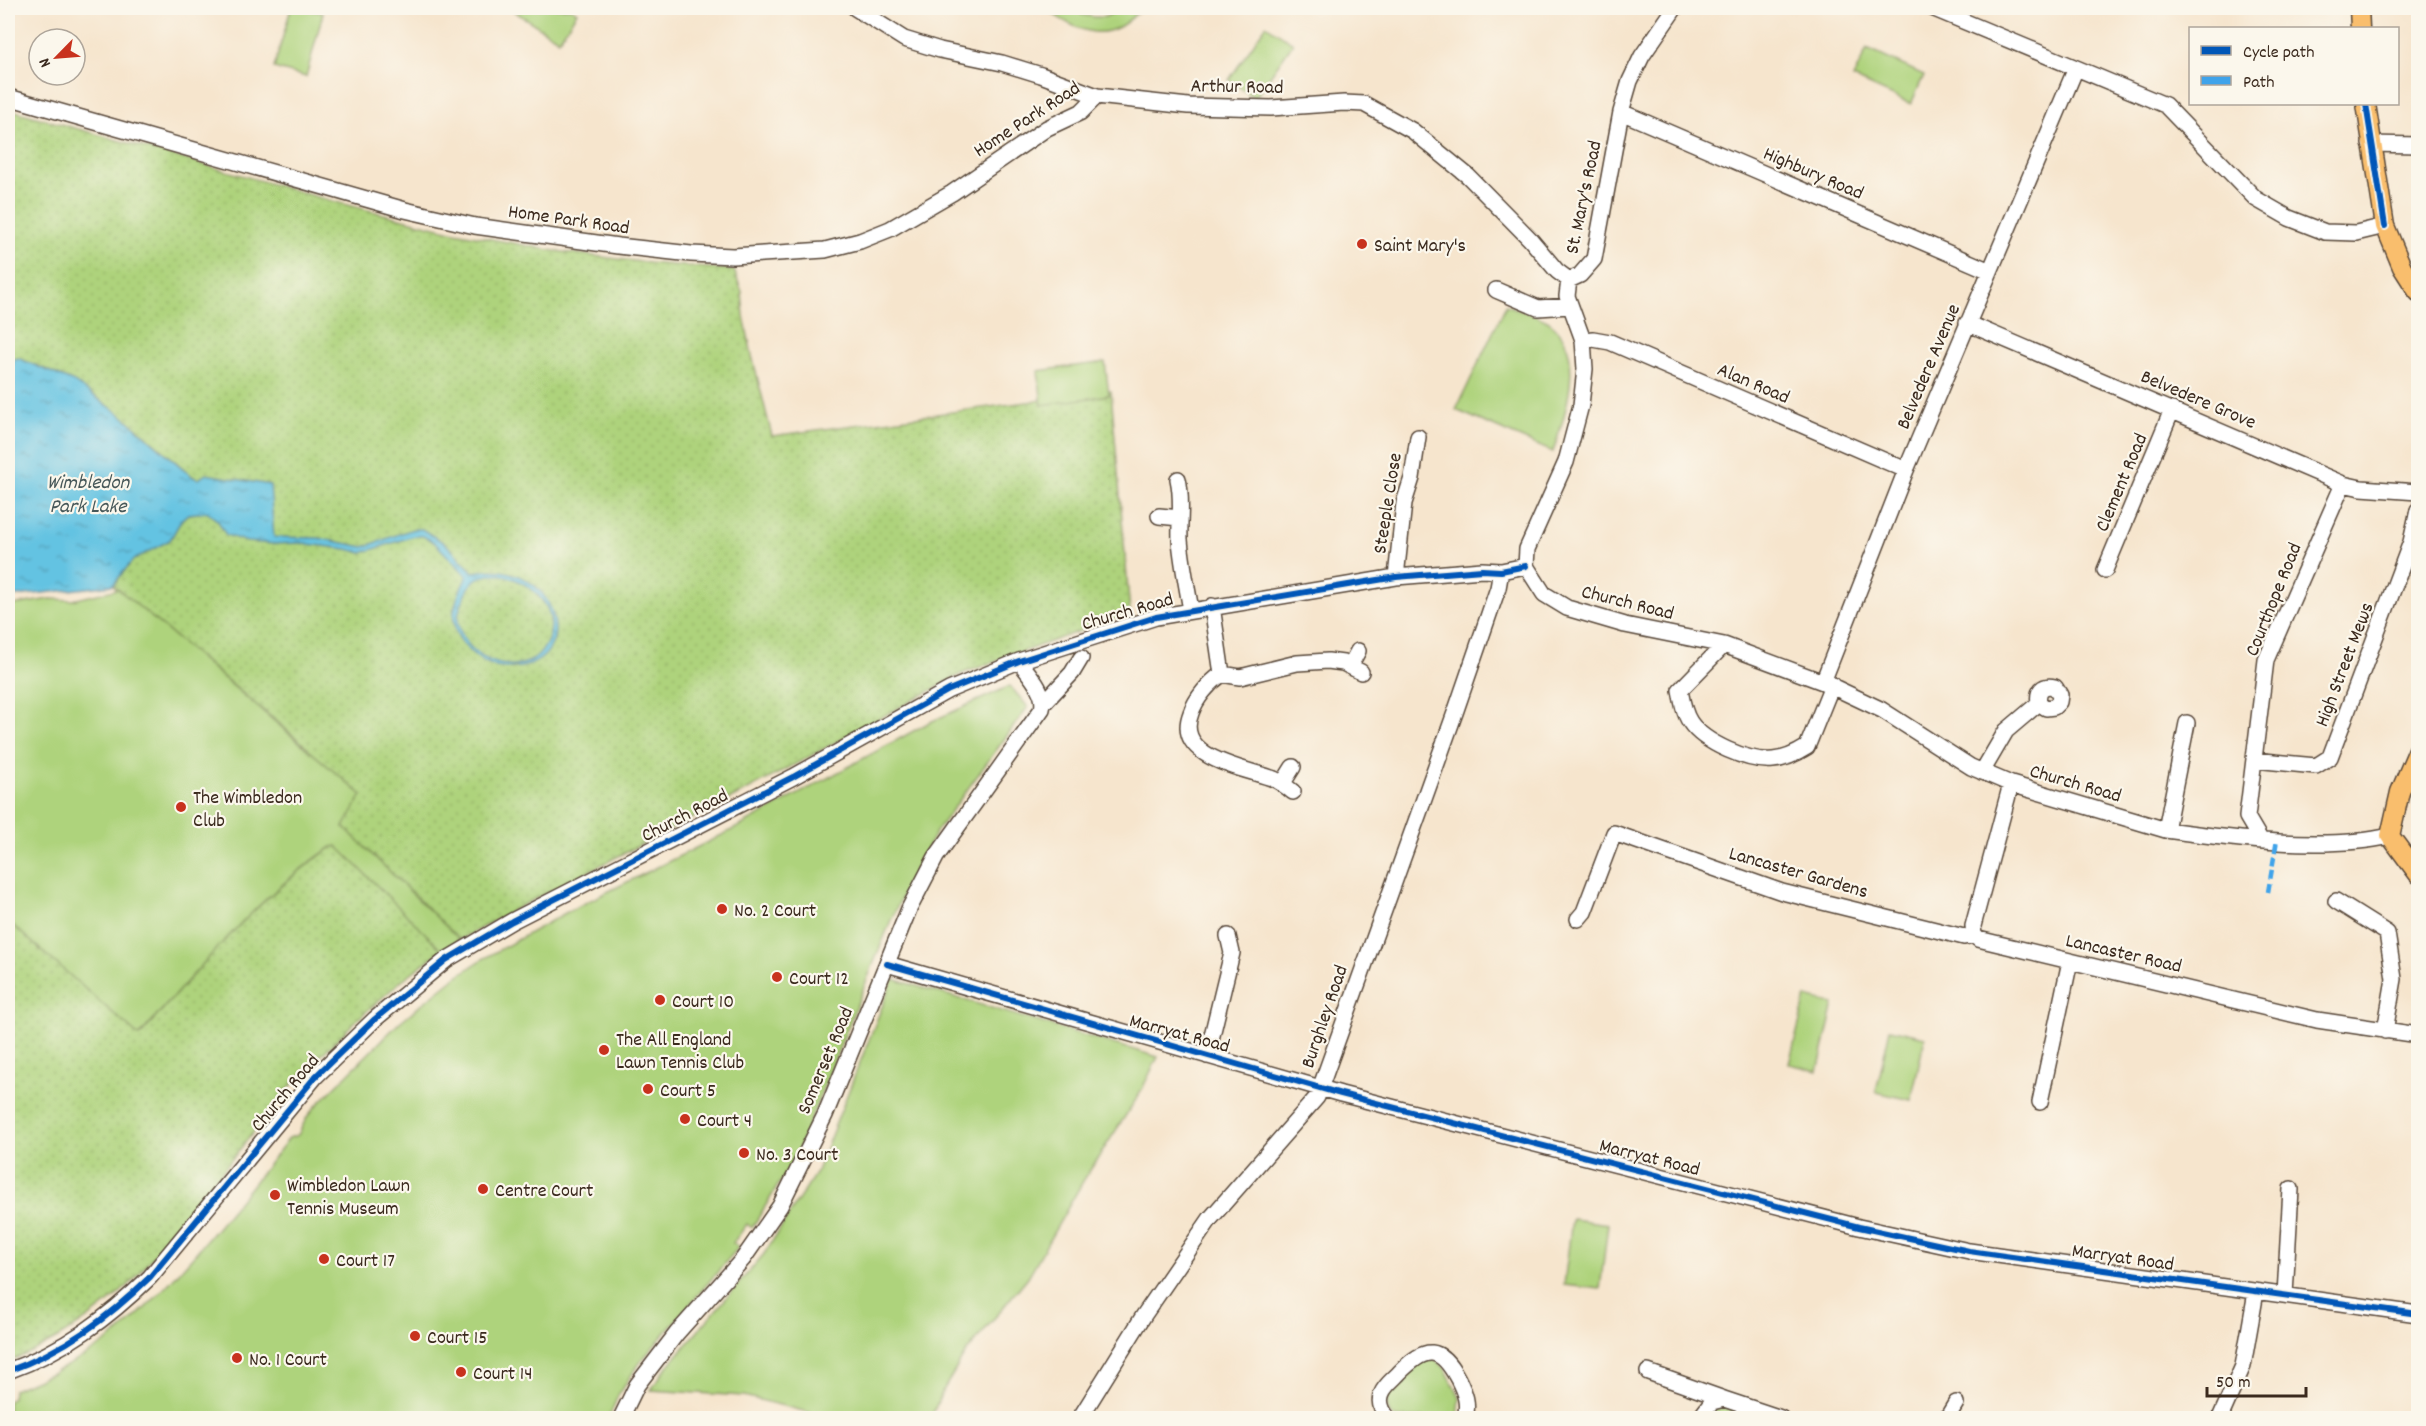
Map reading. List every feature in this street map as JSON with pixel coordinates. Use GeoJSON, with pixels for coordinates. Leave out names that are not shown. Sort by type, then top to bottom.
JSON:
{"type":"FeatureCollection","features":[{"type":"Feature","properties":{"kind":"main road"},"geometry":{"type":"LineString","coordinates":[[2360,8],[2360,27]]}},
{"type":"Feature","properties":{"kind":"main road"},"geometry":{"type":"LineString","coordinates":[[2366,105],[2370,144],[2385,226],[2402,267],[2418,292]]}},
{"type":"Feature","properties":{"kind":"main road"},"geometry":{"type":"LineString","coordinates":[[2418,750],[2400,792],[2390,836],[2418,874]]}},
{"type":"Feature","properties":{"kind":"street","name":"Arthur Road"},"geometry":{"type":"LineString","coordinates":[[855,8],[904,39],[940,50],[1002,63],[1097,96],[1188,106],[1271,108],[1344,103],[1364,104],[1413,131],[1468,176],[1530,239],[1557,271],[1569,280]]}},
{"type":"Feature","properties":{"kind":"street","name":"St. Mary's Road"},"geometry":{"type":"LineString","coordinates":[[1526,566],[1527,549],[1566,462],[1581,405],[1585,369],[1583,340],[1567,296],[1569,280],[1580,275],[1594,259],[1621,112],[1630,81],[1642,56],[1676,8]]}},
{"type":"Feature","properties":{"kind":"street"},"geometry":{"type":"LineString","coordinates":[[1932,8],[2165,105],[2256,199],[2289,218],[2325,231],[2356,233],[2385,226]]}},
{"type":"Feature","properties":{"kind":"street","name":"Belvedere Avenue"},"geometry":{"type":"LineString","coordinates":[[1828,684],[1906,470],[2076,68]]}},
{"type":"Feature","properties":{"kind":"street","name":"Home Park Road"},"geometry":{"type":"LineString","coordinates":[[8,97],[405,210],[475,226],[618,246],[691,254],[733,255],[825,250],[860,241],[890,229],[952,193],[1047,128],[1081,112],[1097,96]]}},
{"type":"Feature","properties":{"kind":"street","name":"Highbury Road"},"geometry":{"type":"LineString","coordinates":[[1621,112],[1989,271]]}},
{"type":"Feature","properties":{"kind":"street"},"geometry":{"type":"LineString","coordinates":[[2370,144],[2418,145]]}},
{"type":"Feature","properties":{"kind":"street"},"geometry":{"type":"LineString","coordinates":[[1496,290],[1538,308],[1570,306]]}},
{"type":"Feature","properties":{"kind":"street","name":"Belvedere Grove"},"geometry":{"type":"LineString","coordinates":[[1967,323],[2343,484],[2361,488],[2418,492]]}},
{"type":"Feature","properties":{"kind":"street","name":"Alan Road"},"geometry":{"type":"LineString","coordinates":[[1583,340],[1610,342],[1906,470]]}},
{"type":"Feature","properties":{"kind":"street","name":"Clement Road"},"geometry":{"type":"LineString","coordinates":[[2105,570],[2172,410]]}},
{"type":"Feature","properties":{"kind":"street","name":"Steeple Close"},"geometry":{"type":"LineString","coordinates":[[1396,577],[1404,504],[1412,478],[1418,437]]}},
{"type":"Feature","properties":{"kind":"street"},"geometry":{"type":"LineString","coordinates":[[1178,479],[1182,499],[1180,543],[1191,610]]}},
{"type":"Feature","properties":{"kind":"street","name":"Courthope Road"},"geometry":{"type":"LineString","coordinates":[[2260,839],[2247,817],[2266,660],[2343,484]]}},
{"type":"Feature","properties":{"kind":"street","name":"High Street Mews"},"geometry":{"type":"LineString","coordinates":[[2254,760],[2316,766],[2330,757],[2411,542],[2418,510]]}},
{"type":"Feature","properties":{"kind":"street"},"geometry":{"type":"LineString","coordinates":[[1159,516],[1180,518]]}},
{"type":"Feature","properties":{"kind":"street","name":"Church Road"},"geometry":{"type":"LineString","coordinates":[[8,1371],[62,1347],[109,1315],[130,1296],[150,1277],[200,1218],[316,1076],[390,1005],[456,953],[512,921],[793,777],[949,690],[1019,661],[1156,617],[1396,577],[1482,570],[1501,571],[1526,566],[1544,594],[1567,608],[1625,625],[1724,645],[1828,684],[1882,710],[1971,767],[2010,784],[2166,830],[2260,839],[2353,843],[2390,836]]}},
{"type":"Feature","properties":{"kind":"street","name":"Burghley Road"},"geometry":{"type":"LineString","coordinates":[[1080,1419],[1144,1315],[1210,1219],[1314,1101],[1321,1088],[1384,905],[1456,710],[1498,588],[1501,571]]}},
{"type":"Feature","properties":{"kind":"street"},"geometry":{"type":"LineString","coordinates":[[1212,606],[1222,674]]}},
{"type":"Feature","properties":{"kind":"street"},"geometry":{"type":"LineString","coordinates":[[1724,645],[1680,690],[1690,722],[1717,744],[1734,753],[1770,760],[1786,758],[1802,750],[1810,743],[1828,684]]}},
{"type":"Feature","properties":{"kind":"street"},"geometry":{"type":"LineString","coordinates":[[1222,674],[1240,677],[1296,663],[1328,661],[1355,669],[1358,651]]}},
{"type":"Feature","properties":{"kind":"street","name":"Somerset Road"},"geometry":{"type":"LineString","coordinates":[[621,1419],[638,1385],[677,1333],[742,1260],[780,1206],[825,1115],[909,909],[936,857],[1038,716],[1044,703],[1072,673],[1081,658]]}},
{"type":"Feature","properties":{"kind":"street"},"geometry":{"type":"LineString","coordinates":[[1019,661],[1044,703]]}},
{"type":"Feature","properties":{"kind":"street"},"geometry":{"type":"LineString","coordinates":[[1222,674],[1202,694],[1187,723],[1196,745],[1214,760],[1288,788],[1293,767]]}},
{"type":"Feature","properties":{"kind":"street"},"geometry":{"type":"LineString","coordinates":[[1982,772],[2006,731],[2039,703]]}},
{"type":"Feature","properties":{"kind":"street"},"geometry":{"type":"LineString","coordinates":[[2166,830],[2187,723]]}},
{"type":"Feature","properties":{"kind":"street"},"geometry":{"type":"LineString","coordinates":[[1974,935],[1973,926],[2010,784]]}},
{"type":"Feature","properties":{"kind":"street","name":"Lancaster Gardens"},"geometry":{"type":"LineString","coordinates":[[1578,919],[1584,912],[1617,826],[1782,892],[1964,937],[1974,935]]}},
{"type":"Feature","properties":{"kind":"street"},"geometry":{"type":"LineString","coordinates":[[2336,901],[2387,933],[2394,979],[2385,1031]]}},
{"type":"Feature","properties":{"kind":"street","name":"Lancaster Road"},"geometry":{"type":"LineString","coordinates":[[1974,935],[1983,941],[2317,1020],[2412,1035]]}},
{"type":"Feature","properties":{"kind":"street"},"geometry":{"type":"LineString","coordinates":[[1207,1056],[1232,953],[1228,936]]}},
{"type":"Feature","properties":{"kind":"street"},"geometry":{"type":"LineString","coordinates":[[2040,1102],[2070,960]]}},
{"type":"Feature","properties":{"kind":"street","name":"Marryat Road"},"geometry":{"type":"LineString","coordinates":[[887,964],[1321,1088],[1920,1241],[1969,1251],[2418,1314]]}},
{"type":"Feature","properties":{"kind":"street"},"geometry":{"type":"LineString","coordinates":[[2285,1295],[2291,1189]]}},
{"type":"Feature","properties":{"kind":"street"},"geometry":{"type":"LineString","coordinates":[[2220,1419],[2243,1366],[2256,1292]]}},
{"type":"Feature","properties":{"kind":"street"},"geometry":{"type":"LineString","coordinates":[[1388,1419],[1380,1402],[1382,1393],[1414,1360],[1424,1353],[1433,1352],[1449,1361],[1467,1396],[1465,1419]]}},
{"type":"Feature","properties":{"kind":"street"},"geometry":{"type":"LineString","coordinates":[[1648,1372],[1781,1419]]}},
{"type":"Feature","properties":{"kind":"street"},"geometry":{"type":"LineString","coordinates":[[1700,1419],[1712,1402],[1724,1399]]}},
{"type":"Feature","properties":{"kind":"street"},"geometry":{"type":"LineString","coordinates":[[1947,1419],[1956,1403]]}},
{"type":"Feature","properties":{"kind":"green space"},"geometry":{"type":"Polygon","coordinates":[[[291,8],[323,13],[306,77],[274,68],[291,8]]]}},
{"type":"Feature","properties":{"kind":"green space"},"geometry":{"type":"Polygon","coordinates":[[[509,8],[571,8],[577,12],[559,40],[509,8]]]}},
{"type":"Feature","properties":{"kind":"green space"},"geometry":{"type":"Polygon","coordinates":[[[1044,8],[1071,8],[1083,15],[1105,17],[1122,8],[1141,8],[1117,28],[1106,32],[1094,32],[1070,24],[1044,8]]]}},
{"type":"Feature","properties":{"kind":"green space"},"geometry":{"type":"Polygon","coordinates":[[[1266,25],[1293,43],[1255,98],[1229,80],[1266,25]]]}},
{"type":"Feature","properties":{"kind":"green space"},"geometry":{"type":"Polygon","coordinates":[[[1867,49],[1924,75],[1911,104],[1853,78],[1867,49]]]}},
{"type":"Feature","properties":{"kind":"green space"},"geometry":{"type":"Polygon","coordinates":[[[8,109],[332,201],[455,232],[555,251],[649,263],[734,270],[742,292],[752,356],[772,436],[1111,391],[1130,613],[961,674],[746,791],[515,909],[442,950],[401,981],[357,1020],[295,1081],[134,1280],[75,1327],[43,1346],[8,1362],[8,921],[140,1036],[206,960],[254,910],[305,866],[332,847],[308,748],[113,585],[133,560],[170,540],[182,519],[188,514],[207,512],[218,521],[226,535],[199,479],[193,477],[122,416],[84,390],[64,378],[29,363],[21,360],[8,361],[8,109]]]}},
{"type":"Feature","properties":{"kind":"green space"},"geometry":{"type":"Polygon","coordinates":[[[1506,305],[1549,322],[1561,334],[1568,349],[1571,366],[1570,384],[1563,420],[1553,452],[1456,410],[1506,305]]]}},
{"type":"Feature","properties":{"kind":"green space"},"geometry":{"type":"Polygon","coordinates":[[[1105,362],[1109,395],[1042,405],[1038,371],[1105,362]]]}},
{"type":"Feature","properties":{"kind":"green space","name":"The Wimbledon Club"},"geometry":{"type":"Polygon","coordinates":[[[118,589],[362,795],[344,827],[459,939],[442,950],[337,846],[332,847],[254,910],[139,1036],[8,921],[8,606],[50,599],[73,600],[118,589]]]}},
{"type":"Feature","properties":{"kind":"green space","name":"The All England Lawn Tennis Club"},"geometry":{"type":"Polygon","coordinates":[[[1010,686],[1028,707],[936,832],[915,869],[891,920],[795,1158],[752,1228],[747,1224],[733,1243],[739,1247],[642,1360],[619,1393],[610,1415],[605,1418],[8,1418],[8,1401],[12,1398],[13,1390],[76,1361],[110,1339],[144,1309],[206,1241],[289,1138],[298,1135],[314,1108],[401,1021],[453,979],[483,959],[569,911],[742,825],[928,723],[1010,686]]]}},
{"type":"Feature","properties":{"kind":"green space"},"geometry":{"type":"Polygon","coordinates":[[[893,979],[1158,1057],[1139,1095],[1085,1178],[1028,1277],[965,1354],[942,1392],[931,1418],[831,1418],[744,1396],[651,1390],[663,1372],[764,1254],[817,1171],[893,979]]]}},
{"type":"Feature","properties":{"kind":"green space"},"geometry":{"type":"Polygon","coordinates":[[[1806,997],[1834,1004],[1818,1071],[1789,1064],[1806,997]]]}},
{"type":"Feature","properties":{"kind":"green space"},"geometry":{"type":"Polygon","coordinates":[[[1890,1029],[1925,1037],[1911,1100],[1876,1092],[1890,1029]]]}},
{"type":"Feature","properties":{"kind":"green space"},"geometry":{"type":"Polygon","coordinates":[[[1572,1219],[1608,1224],[1600,1289],[1564,1285],[1572,1219]]]}},
{"type":"Feature","properties":{"kind":"green space"},"geometry":{"type":"Polygon","coordinates":[[[1423,1360],[1435,1360],[1445,1368],[1460,1398],[1458,1418],[1397,1418],[1390,1415],[1387,1406],[1388,1393],[1423,1360]]]}},
{"type":"Feature","properties":{"kind":"green space"},"geometry":{"type":"Polygon","coordinates":[[[1724,1406],[1764,1418],[1709,1418],[1714,1410],[1724,1406]]]}},
{"type":"Feature","properties":{"kind":"water","name":"Wimbledon Park Lake"},"geometry":{"type":"Polygon","coordinates":[[[18,358],[74,382],[124,417],[193,477],[199,479],[206,474],[270,485],[274,537],[318,538],[364,547],[413,529],[422,529],[446,544],[473,572],[502,571],[526,580],[543,595],[553,613],[555,633],[549,650],[534,663],[510,668],[490,664],[473,654],[458,635],[453,618],[456,601],[467,576],[434,542],[423,536],[414,536],[362,553],[299,543],[247,542],[226,535],[218,521],[207,512],[188,514],[182,519],[170,540],[133,560],[113,585],[8,597],[8,361],[18,358]],[[496,574],[473,581],[461,604],[458,618],[460,631],[466,642],[486,658],[497,663],[522,664],[534,659],[547,643],[551,627],[550,615],[538,595],[529,587],[496,574]]]}},
{"type":"Feature","properties":{"kind":"marked path"},"geometry":{"type":"LineString","coordinates":[[2268,892],[2277,840]]}},
{"type":"Feature","properties":{"kind":"cycle path"},"geometry":{"type":"LineString","coordinates":[[2366,105],[2385,226]]}},
{"type":"Feature","properties":{"kind":"cycle path"},"geometry":{"type":"LineString","coordinates":[[8,1371],[48,1354],[84,1332],[134,1292],[150,1277],[316,1076],[375,1019],[446,960],[512,921],[793,777],[949,690],[1019,661],[1156,617],[1396,577],[1482,570],[1501,571],[1526,566]]}},
{"type":"Feature","properties":{"kind":"cycle path"},"geometry":{"type":"LineString","coordinates":[[887,964],[1341,1094],[1859,1227],[1969,1251],[2418,1314]]}},
{"type":"Feature","properties":{"kind":"place","name":"Saint Mary's"},"geometry":{"type":"Point","coordinates":[1362,244]}},
{"type":"Feature","properties":{"kind":"place","name":"The Wimbledon Club"},"geometry":{"type":"Point","coordinates":[181,807]}},
{"type":"Feature","properties":{"kind":"place","name":"No. 2 Court"},"geometry":{"type":"Point","coordinates":[722,909]}},
{"type":"Feature","properties":{"kind":"place","name":"Court 12"},"geometry":{"type":"Point","coordinates":[777,977]}},
{"type":"Feature","properties":{"kind":"place","name":"Court 10"},"geometry":{"type":"Point","coordinates":[660,1000]}},
{"type":"Feature","properties":{"kind":"place","name":"The All England Lawn Tennis Club"},"geometry":{"type":"Point","coordinates":[604,1050]}},
{"type":"Feature","properties":{"kind":"place","name":"Court 5"},"geometry":{"type":"Point","coordinates":[648,1089]}},
{"type":"Feature","properties":{"kind":"place","name":"Court 4"},"geometry":{"type":"Point","coordinates":[685,1119]}},
{"type":"Feature","properties":{"kind":"place","name":"No. 3 Court"},"geometry":{"type":"Point","coordinates":[744,1153]}},
{"type":"Feature","properties":{"kind":"place","name":"Centre Court"},"geometry":{"type":"Point","coordinates":[483,1189]}},
{"type":"Feature","properties":{"kind":"place","name":"Wimbledon Lawn Tennis Museum"},"geometry":{"type":"Point","coordinates":[275,1195]}},
{"type":"Feature","properties":{"kind":"place","name":"Court 17"},"geometry":{"type":"Point","coordinates":[324,1259]}},
{"type":"Feature","properties":{"kind":"place","name":"Court 15"},"geometry":{"type":"Point","coordinates":[415,1336]}},
{"type":"Feature","properties":{"kind":"place","name":"No. 1 Court"},"geometry":{"type":"Point","coordinates":[237,1358]}},
{"type":"Feature","properties":{"kind":"place","name":"Court 14"},"geometry":{"type":"Point","coordinates":[461,1372]}}]}
